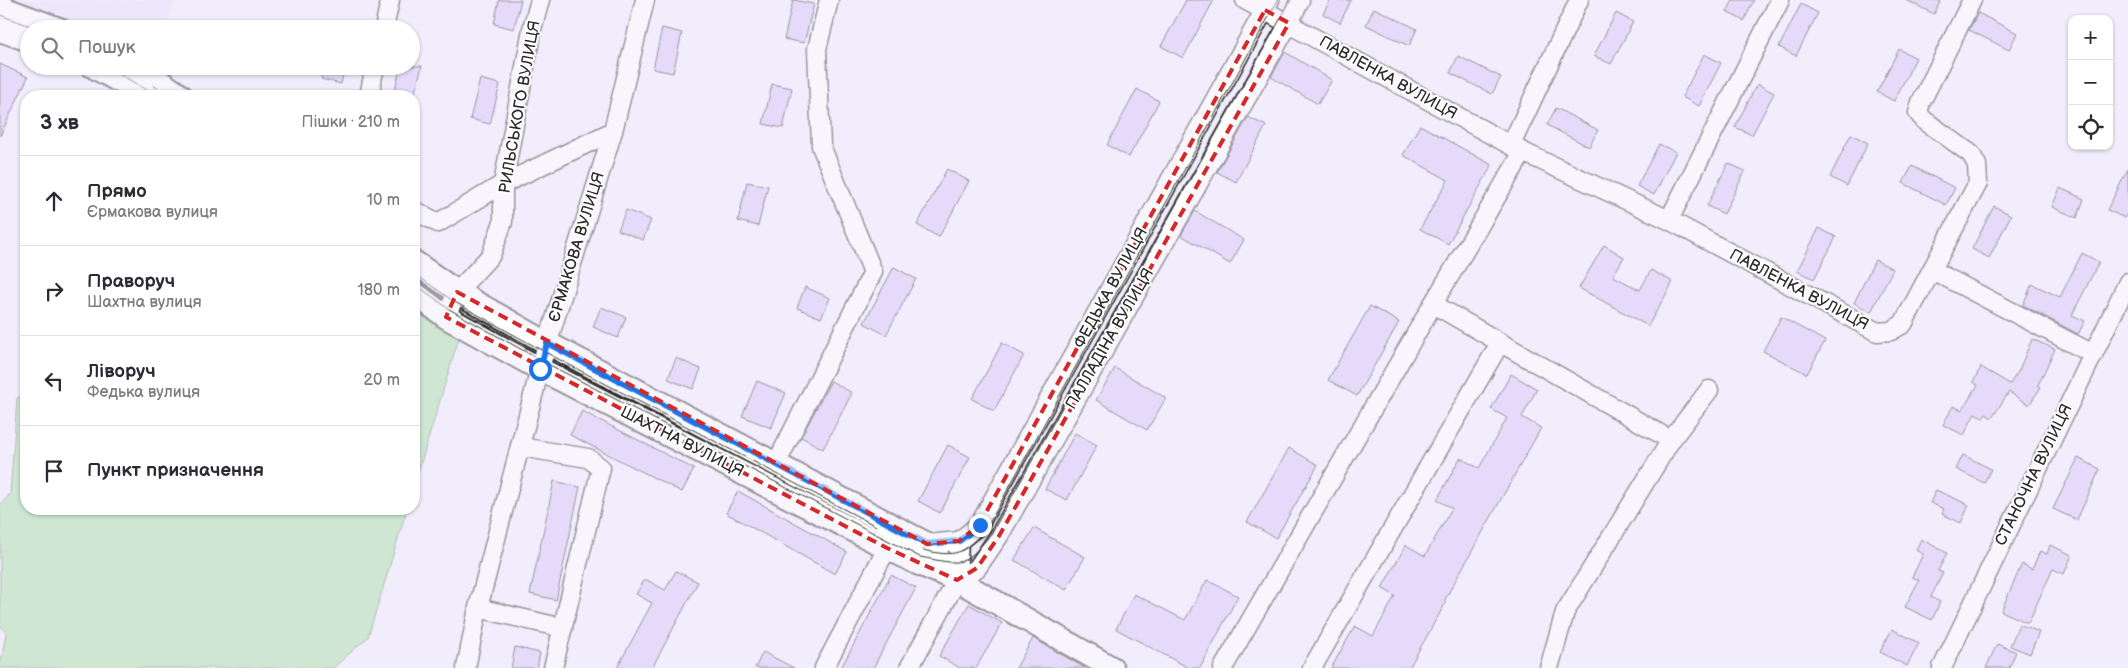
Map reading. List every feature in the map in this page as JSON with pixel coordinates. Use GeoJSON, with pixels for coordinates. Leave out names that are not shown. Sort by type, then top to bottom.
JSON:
{"type":"FeatureCollection","features":[{"type":"Feature","properties":{"kind":"main road"},"geometry":{"type":"LineString","coordinates":[[0,7],[35,20]]}},
{"type":"Feature","properties":{"kind":"main road"},"geometry":{"type":"LineString","coordinates":[[0,30],[20,37]]}},
{"type":"Feature","properties":{"kind":"main road"},"geometry":{"type":"LineString","coordinates":[[108,75],[135,90]]}},
{"type":"Feature","properties":{"kind":"main road"},"geometry":{"type":"LineString","coordinates":[[150,75],[172,90]]}},
{"type":"Feature","properties":{"kind":"main road","name":"ШАХТНА ВУЛИЦЯ"},"geometry":{"type":"LineString","coordinates":[[420,266],[457,292],[547,343],[927,544],[957,580]]}},
{"type":"Feature","properties":{"kind":"main road","name":"ШАХТНА ВУЛИЦЯ"},"geometry":{"type":"LineString","coordinates":[[420,298],[446,317],[540,369],[887,548],[957,580],[1112,668]]}},
{"type":"Feature","properties":{"kind":"street"},"geometry":{"type":"LineString","coordinates":[[386,20],[390,0]]}},
{"type":"Feature","properties":{"kind":"street","name":"РИЛЬСЬКОГО ВУЛИЦЯ"},"geometry":{"type":"LineString","coordinates":[[446,317],[457,292],[492,255],[503,222],[502,184],[532,29],[540,0]]}},
{"type":"Feature","properties":{"kind":"street","name":"ЄРМАКОВА ВУЛИЦЯ"},"geometry":{"type":"LineString","coordinates":[[466,668],[478,608],[540,369],[613,132],[645,0]]}},
{"type":"Feature","properties":{"kind":"street"},"geometry":{"type":"LineString","coordinates":[[776,464],[873,272],[821,146],[817,49],[829,0]]}},
{"type":"Feature","properties":{"kind":"street","name":"ПАВЛЕНКА ВУЛИЦЯ"},"geometry":{"type":"LineString","coordinates":[[1245,0],[1268,5],[1289,24],[1517,149],[1669,220],[1877,332],[1891,331],[1903,324],[1978,183],[1976,165],[1972,154],[1924,120],[1918,113],[1921,102],[1972,0]]}},
{"type":"Feature","properties":{"kind":"street","name":"ПАЛЛАДІНА ВУЛИЦЯ"},"geometry":{"type":"LineString","coordinates":[[909,668],[957,580],[977,568],[999,536],[1289,24],[1300,0]]}},
{"type":"Feature","properties":{"kind":"street"},"geometry":{"type":"LineString","coordinates":[[1223,668],[1432,304],[1517,149],[1579,0]]}},
{"type":"Feature","properties":{"kind":"street"},"geometry":{"type":"LineString","coordinates":[[1669,220],[1780,0]]}},
{"type":"Feature","properties":{"kind":"street","name":"ФЕДЬКА ВУЛИЦЯ"},"geometry":{"type":"LineString","coordinates":[[959,541],[980,525],[1268,5]]}},
{"type":"Feature","properties":{"kind":"street"},"geometry":{"type":"LineString","coordinates":[[370,90],[374,75]]}},
{"type":"Feature","properties":{"kind":"street"},"geometry":{"type":"LineString","coordinates":[[420,213],[438,223],[502,184],[613,132]]}},
{"type":"Feature","properties":{"kind":"street"},"geometry":{"type":"LineString","coordinates":[[1932,270],[2093,354]]}},
{"type":"Feature","properties":{"kind":"street","name":"СТАНОЧНА ВУЛИЦЯ"},"geometry":{"type":"LineString","coordinates":[[1942,668],[2128,282]]}},
{"type":"Feature","properties":{"kind":"street"},"geometry":{"type":"LineString","coordinates":[[1432,304],[1672,440]]}},
{"type":"Feature","properties":{"kind":"street"},"geometry":{"type":"LineString","coordinates":[[1312,668],[1500,343]]}},
{"type":"Feature","properties":{"kind":"street"},"geometry":{"type":"LineString","coordinates":[[1549,668],[1565,612],[1672,440],[1709,390]]}},
{"type":"Feature","properties":{"kind":"street"},"geometry":{"type":"LineString","coordinates":[[520,447],[588,458],[601,468],[553,668]]}},
{"type":"Feature","properties":{"kind":"street"},"geometry":{"type":"LineString","coordinates":[[927,544],[959,541],[957,580]]}},
{"type":"Feature","properties":{"kind":"street"},"geometry":{"type":"LineString","coordinates":[[824,668],[887,548]]}},
{"type":"Feature","properties":{"kind":"street"},"geometry":{"type":"LineString","coordinates":[[478,608],[563,628]]}},
{"type":"Feature","properties":{"kind":"highlighted area"},"geometry":{"type":"Polygon","coordinates":[[[1265,10],[1289,23],[999,536],[977,568],[957,580],[887,548],[446,317],[457,292],[927,544],[959,541],[979,525],[1265,10]]]}},
{"type":"Feature","properties":{"kind":"shaded area"},"geometry":{"type":"Polygon","coordinates":[[[14,0],[175,0],[168,20],[64,20],[14,0]]]}},
{"type":"Feature","properties":{"kind":"green space"},"geometry":{"type":"Polygon","coordinates":[[[420,316],[461,331],[420,466],[420,316]]]}},
{"type":"Feature","properties":{"kind":"green space"},"geometry":{"type":"Polygon","coordinates":[[[20,397],[20,515],[405,515],[368,637],[333,668],[0,668],[6,633],[0,625],[0,505],[10,494],[17,398],[20,397]]]}},
{"type":"Feature","properties":{"kind":"building"},"geometry":{"type":"Polygon","coordinates":[[[499,0],[521,0],[514,29],[494,24],[499,0]]]}},
{"type":"Feature","properties":{"kind":"building"},"geometry":{"type":"Polygon","coordinates":[[[793,0],[814,4],[804,43],[784,39],[793,0]]]}},
{"type":"Feature","properties":{"kind":"building"},"geometry":{"type":"Polygon","coordinates":[[[1186,0],[1214,0],[1183,58],[1161,46],[1186,0]]]}},
{"type":"Feature","properties":{"kind":"building"},"geometry":{"type":"Polygon","coordinates":[[[1330,0],[1351,0],[1340,23],[1323,14],[1330,0]]]}},
{"type":"Feature","properties":{"kind":"building"},"geometry":{"type":"Polygon","coordinates":[[[1733,0],[1754,0],[1744,21],[1727,12],[1733,0]]]}},
{"type":"Feature","properties":{"kind":"building"},"geometry":{"type":"Polygon","coordinates":[[[1906,0],[1941,0],[1934,14],[1906,0]]]}},
{"type":"Feature","properties":{"kind":"building"},"geometry":{"type":"Polygon","coordinates":[[[1801,4],[1818,13],[1796,56],[1779,47],[1801,4]]]}},
{"type":"Feature","properties":{"kind":"building"},"geometry":{"type":"Polygon","coordinates":[[[1374,8],[1417,29],[1409,46],[1366,25],[1374,8]]]}},
{"type":"Feature","properties":{"kind":"building"},"geometry":{"type":"Polygon","coordinates":[[[1616,13],[1633,22],[1611,64],[1594,56],[1616,13]]]}},
{"type":"Feature","properties":{"kind":"building"},"geometry":{"type":"Polygon","coordinates":[[[1978,13],[2017,33],[2009,50],[1969,30],[1978,13]]]}},
{"type":"Feature","properties":{"kind":"building"},"geometry":{"type":"Polygon","coordinates":[[[662,28],[682,33],[673,73],[653,69],[662,28]]]}},
{"type":"Feature","properties":{"kind":"building"},"geometry":{"type":"Polygon","coordinates":[[[1899,49],[1916,58],[1894,101],[1877,92],[1899,49]]]}},
{"type":"Feature","properties":{"kind":"building"},"geometry":{"type":"Polygon","coordinates":[[[1285,52],[1332,80],[1318,104],[1271,77],[1285,52]]]}},
{"type":"Feature","properties":{"kind":"building"},"geometry":{"type":"Polygon","coordinates":[[[1704,54],[1721,63],[1699,106],[1682,97],[1704,54]]]}},
{"type":"Feature","properties":{"kind":"building"},"geometry":{"type":"Polygon","coordinates":[[[1458,56],[1501,77],[1492,94],[1450,73],[1458,56]]]}},
{"type":"Feature","properties":{"kind":"building"},"geometry":{"type":"Polygon","coordinates":[[[0,64],[20,73],[20,75],[28,77],[22,90],[20,90],[20,94],[0,136],[0,64]]]}},
{"type":"Feature","properties":{"kind":"building"},"geometry":{"type":"Polygon","coordinates":[[[322,75],[343,75],[341,84],[321,79],[322,75]]]}},
{"type":"Feature","properties":{"kind":"building"},"geometry":{"type":"Polygon","coordinates":[[[399,75],[420,75],[416,90],[395,90],[399,75]]]}},
{"type":"Feature","properties":{"kind":"building"},"geometry":{"type":"Polygon","coordinates":[[[480,79],[500,84],[490,124],[470,119],[480,79]]]}},
{"type":"Feature","properties":{"kind":"building"},"geometry":{"type":"Polygon","coordinates":[[[772,84],[792,88],[783,128],[763,124],[772,84]]]}},
{"type":"Feature","properties":{"kind":"building"},"geometry":{"type":"Polygon","coordinates":[[[1757,84],[1774,93],[1752,135],[1735,127],[1757,84]]]}},
{"type":"Feature","properties":{"kind":"building"},"geometry":{"type":"Polygon","coordinates":[[[1137,89],[1159,101],[1129,157],[1107,145],[1137,89]]]}},
{"type":"Feature","properties":{"kind":"building"},"geometry":{"type":"Polygon","coordinates":[[[1556,108],[1598,130],[1589,147],[1547,125],[1556,108]]]}},
{"type":"Feature","properties":{"kind":"building"},"geometry":{"type":"Polygon","coordinates":[[[1248,117],[1266,126],[1236,182],[1217,172],[1248,117]]]}},
{"type":"Feature","properties":{"kind":"building"},"geometry":{"type":"Polygon","coordinates":[[[1420,125],[1492,165],[1448,244],[1420,229],[1448,180],[1403,155],[1420,125]]]}},
{"type":"Feature","properties":{"kind":"building"},"geometry":{"type":"Polygon","coordinates":[[[1851,134],[1868,143],[1847,186],[1830,177],[1851,134]]]}},
{"type":"Feature","properties":{"kind":"building"},"geometry":{"type":"Polygon","coordinates":[[[1659,144],[1676,152],[1654,195],[1637,186],[1659,144]]]}},
{"type":"Feature","properties":{"kind":"building"},"geometry":{"type":"Polygon","coordinates":[[[1728,163],[1745,171],[1724,214],[1707,206],[1728,163]]]}},
{"type":"Feature","properties":{"kind":"building"},"geometry":{"type":"Polygon","coordinates":[[[1912,166],[1955,188],[1946,205],[1903,183],[1912,166]]]}},
{"type":"Feature","properties":{"kind":"building"},"geometry":{"type":"Polygon","coordinates":[[[947,169],[969,181],[939,237],[917,225],[947,169]]]}},
{"type":"Feature","properties":{"kind":"building"},"geometry":{"type":"Polygon","coordinates":[[[2128,169],[2128,211],[2125,218],[2107,210],[2128,169]]]}},
{"type":"Feature","properties":{"kind":"building"},"geometry":{"type":"Polygon","coordinates":[[[747,182],[768,186],[758,226],[738,221],[747,182]]]}},
{"type":"Feature","properties":{"kind":"building"},"geometry":{"type":"Polygon","coordinates":[[[2060,188],[2084,199],[2077,218],[2052,207],[2060,188]]]}},
{"type":"Feature","properties":{"kind":"building"},"geometry":{"type":"Polygon","coordinates":[[[1994,206],[2011,215],[1989,258],[1972,249],[1994,206]]]}},
{"type":"Feature","properties":{"kind":"building"},"geometry":{"type":"Polygon","coordinates":[[[626,210],[651,220],[643,240],[618,230],[626,210]]]}},
{"type":"Feature","properties":{"kind":"building"},"geometry":{"type":"Polygon","coordinates":[[[1195,211],[1244,240],[1230,264],[1181,235],[1195,211]]]}},
{"type":"Feature","properties":{"kind":"building"},"geometry":{"type":"Polygon","coordinates":[[[1819,228],[1836,237],[1814,279],[1797,271],[1819,228]]]}},
{"type":"Feature","properties":{"kind":"building"},"geometry":{"type":"Polygon","coordinates":[[[1604,245],[1624,257],[1613,276],[1640,290],[1651,270],[1673,282],[1648,326],[1579,288],[1604,245]]]}},
{"type":"Feature","properties":{"kind":"building"},"geometry":{"type":"Polygon","coordinates":[[[2082,253],[2099,262],[2072,315],[2085,321],[2078,334],[2023,305],[2032,284],[2060,297],[2082,253]]]}},
{"type":"Feature","properties":{"kind":"building"},"geometry":{"type":"Polygon","coordinates":[[[1875,260],[1893,269],[1871,312],[1854,303],[1875,260]]]}},
{"type":"Feature","properties":{"kind":"building"},"geometry":{"type":"Polygon","coordinates":[[[894,267],[916,279],[886,335],[864,323],[894,267]]]}},
{"type":"Feature","properties":{"kind":"building"},"geometry":{"type":"Polygon","coordinates":[[[805,287],[830,298],[821,318],[797,308],[805,287]]]}},
{"type":"Feature","properties":{"kind":"building"},"geometry":{"type":"Polygon","coordinates":[[[1370,306],[1399,322],[1357,396],[1328,380],[1370,306]]]}},
{"type":"Feature","properties":{"kind":"building"},"geometry":{"type":"Polygon","coordinates":[[[601,307],[626,317],[618,338],[593,327],[601,307]]]}},
{"type":"Feature","properties":{"kind":"building"},"geometry":{"type":"Polygon","coordinates":[[[1781,317],[1825,341],[1807,374],[1763,351],[1781,317]]]}},
{"type":"Feature","properties":{"kind":"building"},"geometry":{"type":"Polygon","coordinates":[[[2032,339],[2055,349],[2038,385],[2041,387],[2029,405],[2009,392],[1992,418],[1986,414],[1983,418],[1975,413],[1964,435],[1943,425],[1953,406],[1962,410],[1978,385],[1973,382],[1981,367],[2010,384],[2019,370],[2032,339]]]}},
{"type":"Feature","properties":{"kind":"building"},"geometry":{"type":"Polygon","coordinates":[[[1002,343],[1024,355],[994,411],[972,399],[1002,343]]]}},
{"type":"Feature","properties":{"kind":"building"},"geometry":{"type":"Polygon","coordinates":[[[676,358],[701,369],[693,389],[668,379],[676,358]]]}},
{"type":"Feature","properties":{"kind":"building"},"geometry":{"type":"Polygon","coordinates":[[[1115,368],[1166,398],[1147,430],[1096,400],[1115,368]]]}},
{"type":"Feature","properties":{"kind":"building"},"geometry":{"type":"Polygon","coordinates":[[[1511,374],[1537,389],[1522,417],[1541,428],[1444,601],[1446,602],[1409,668],[1331,668],[1355,626],[1373,636],[1395,596],[1382,588],[1406,545],[1425,556],[1452,508],[1437,500],[1460,458],[1479,468],[1507,418],[1491,409],[1511,374]]]}},
{"type":"Feature","properties":{"kind":"building"},"geometry":{"type":"Polygon","coordinates":[[[757,381],[786,393],[771,428],[742,416],[757,381]]]}},
{"type":"Feature","properties":{"kind":"building"},"geometry":{"type":"Polygon","coordinates":[[[831,381],[852,393],[823,449],[801,437],[831,381]]]}},
{"type":"Feature","properties":{"kind":"building"},"geometry":{"type":"Polygon","coordinates":[[[582,411],[694,469],[682,492],[570,435],[582,411]]]}},
{"type":"Feature","properties":{"kind":"building"},"geometry":{"type":"Polygon","coordinates":[[[1075,433],[1097,445],[1067,500],[1045,489],[1075,433]]]}},
{"type":"Feature","properties":{"kind":"building"},"geometry":{"type":"Polygon","coordinates":[[[948,445],[970,457],[940,513],[918,501],[948,445]]]}},
{"type":"Feature","properties":{"kind":"building"},"geometry":{"type":"Polygon","coordinates":[[[1289,448],[1318,465],[1276,538],[1247,522],[1289,448]]]}},
{"type":"Feature","properties":{"kind":"building"},"geometry":{"type":"Polygon","coordinates":[[[1963,455],[1991,469],[1984,483],[1956,469],[1963,455]]]}},
{"type":"Feature","properties":{"kind":"building"},"geometry":{"type":"Polygon","coordinates":[[[2078,458],[2100,469],[2077,520],[2053,509],[2078,458]]]}},
{"type":"Feature","properties":{"kind":"building"},"geometry":{"type":"Polygon","coordinates":[[[554,481],[580,487],[556,600],[530,594],[554,481]]]}},
{"type":"Feature","properties":{"kind":"building"},"geometry":{"type":"Polygon","coordinates":[[[1936,490],[1969,505],[1961,523],[1942,514],[1944,509],[1930,503],[1936,490]]]}},
{"type":"Feature","properties":{"kind":"building"},"geometry":{"type":"Polygon","coordinates":[[[738,491],[847,552],[835,574],[726,513],[738,491]]]}},
{"type":"Feature","properties":{"kind":"building"},"geometry":{"type":"Polygon","coordinates":[[[1034,528],[1085,557],[1066,590],[1014,560],[1034,528]]]}},
{"type":"Feature","properties":{"kind":"building"},"geometry":{"type":"Polygon","coordinates":[[[1921,539],[1947,553],[1938,571],[1943,573],[1931,597],[1940,602],[1932,620],[1905,607],[1919,580],[1912,577],[1923,554],[1916,550],[1921,539]]]}},
{"type":"Feature","properties":{"kind":"building"},"geometry":{"type":"Polygon","coordinates":[[[2050,545],[2072,555],[2064,574],[2053,569],[2028,623],[2001,611],[2022,564],[2032,569],[2040,551],[2047,554],[2050,545]]]}},
{"type":"Feature","properties":{"kind":"building"},"geometry":{"type":"Polygon","coordinates":[[[676,571],[698,582],[652,668],[617,668],[652,603],[636,594],[645,579],[665,590],[676,571]]]}},
{"type":"Feature","properties":{"kind":"building"},"geometry":{"type":"Polygon","coordinates":[[[891,575],[916,588],[873,668],[841,668],[891,575]]]}},
{"type":"Feature","properties":{"kind":"building"},"geometry":{"type":"Polygon","coordinates":[[[1207,580],[1238,596],[1200,668],[1189,668],[1116,629],[1134,594],[1185,620],[1207,580]]]}},
{"type":"Feature","properties":{"kind":"building"},"geometry":{"type":"Polygon","coordinates":[[[969,604],[1002,623],[976,668],[960,668],[939,656],[969,604]]]}},
{"type":"Feature","properties":{"kind":"building"},"geometry":{"type":"Polygon","coordinates":[[[2019,624],[2039,632],[2030,654],[2010,646],[2019,624]]]}},
{"type":"Feature","properties":{"kind":"building"},"geometry":{"type":"Polygon","coordinates":[[[1892,629],[1919,643],[1907,666],[1880,652],[1892,629]]]}},
{"type":"Feature","properties":{"kind":"building"},"geometry":{"type":"Polygon","coordinates":[[[1033,638],[1085,668],[1016,668],[1033,638]]]}},
{"type":"Feature","properties":{"kind":"building"},"geometry":{"type":"Polygon","coordinates":[[[1997,644],[2016,652],[2009,668],[1986,668],[1997,644]]]}},
{"type":"Feature","properties":{"kind":"building"},"geometry":{"type":"Polygon","coordinates":[[[515,647],[540,653],[537,668],[511,668],[515,647]]]}},
{"type":"Feature","properties":{"kind":"building"},"geometry":{"type":"Polygon","coordinates":[[[763,652],[794,668],[755,668],[763,652]]]}},
{"type":"Feature","properties":{"kind":"tram line"},"geometry":{"type":"LineString","coordinates":[[923,550],[944,554],[959,552],[971,544],[986,529],[1278,0]]}},
{"type":"Feature","properties":{"kind":"tram line"},"geometry":{"type":"LineString","coordinates":[[420,287],[449,309],[542,361],[920,557],[945,562],[961,561],[974,553],[991,534],[1291,0]]}},
{"type":"Feature","properties":{"kind":"tram line"},"geometry":{"type":"LineString","coordinates":[[0,15],[20,22]]}},
{"type":"Feature","properties":{"kind":"tram line"},"geometry":{"type":"LineString","coordinates":[[121,75],[147,90]]}},
{"type":"Feature","properties":{"kind":"tram line"},"geometry":{"type":"LineString","coordinates":[[153,85],[160,90]]}},
{"type":"Feature","properties":{"kind":"tram line"},"geometry":{"type":"LineString","coordinates":[[420,277],[453,301],[545,352],[876,526]]}},
{"type":"Feature","properties":{"kind":"route"},"geometry":{"type":"LineString","coordinates":[[540,369],[547,343],[927,544],[959,541],[980,525]]}}]}
